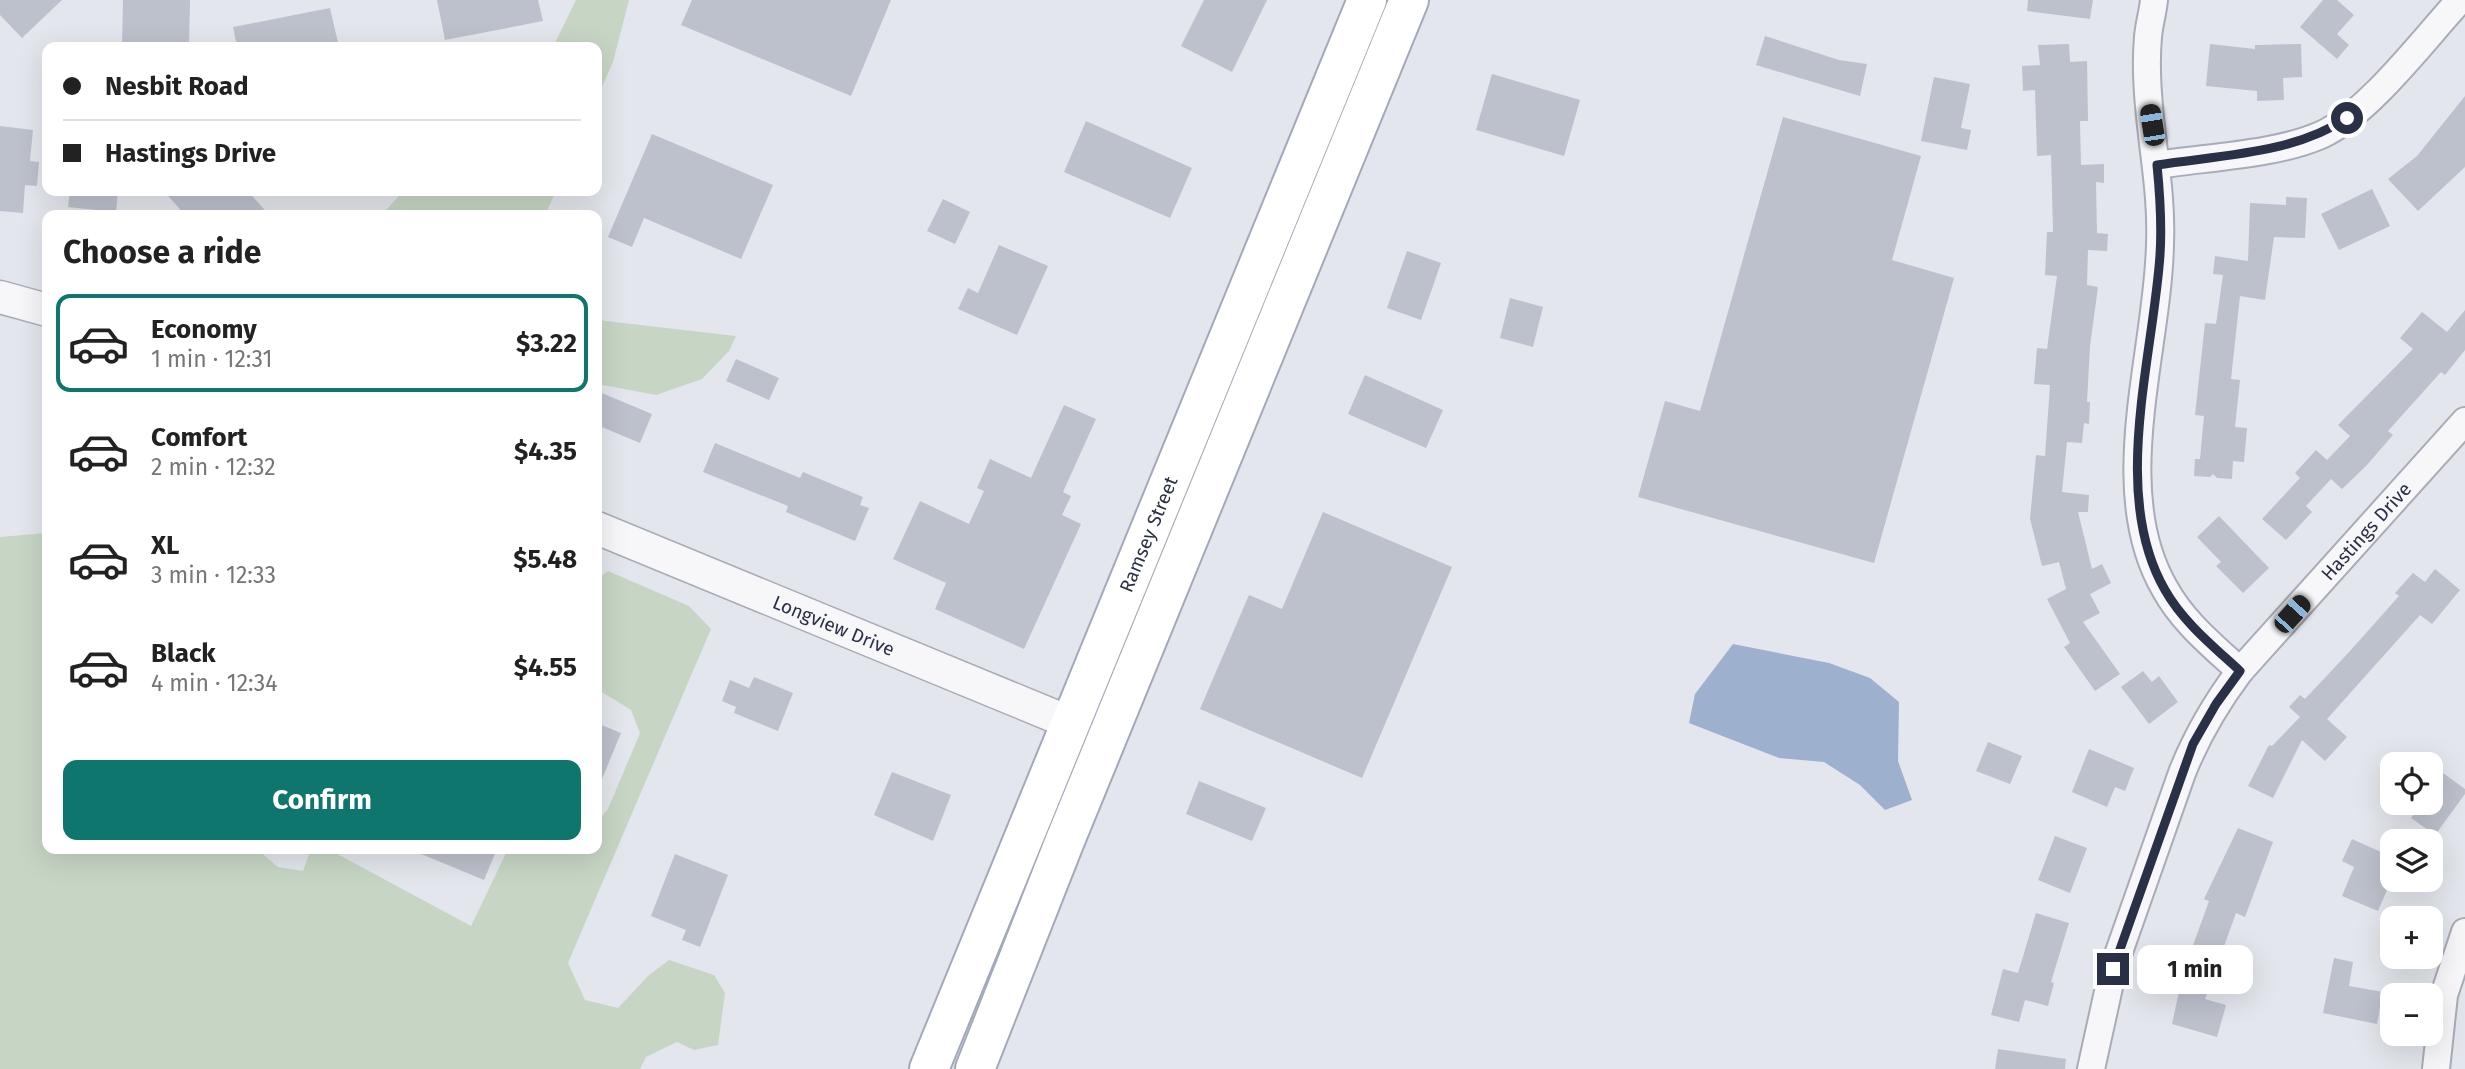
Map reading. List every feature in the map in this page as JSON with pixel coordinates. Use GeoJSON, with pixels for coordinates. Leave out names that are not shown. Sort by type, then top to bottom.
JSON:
{"type":"FeatureCollection","features":[{"type":"Feature","properties":{"kind":"main road","name":"Ramsey Street"},"geometry":{"type":"LineString","coordinates":[[929,1069],[1367,0]]}},
{"type":"Feature","properties":{"kind":"main road","name":"Ramsey Street"},"geometry":{"type":"LineString","coordinates":[[975,1069],[1064,843],[1409,0]]}},
{"type":"Feature","properties":{"kind":"street"},"geometry":{"type":"LineString","coordinates":[[2154,0],[2148,38],[2149,106],[2161,206],[2160,256],[2140,424],[2138,480],[2145,542],[2153,567],[2179,611],[2240,671]]}},
{"type":"Feature","properties":{"kind":"street"},"geometry":{"type":"LineString","coordinates":[[2157,165],[2271,148],[2323,134],[2375,93],[2460,0]]}},
{"type":"Feature","properties":{"kind":"street"},"geometry":{"type":"LineString","coordinates":[[0,297],[42,309]]}},
{"type":"Feature","properties":{"kind":"street","name":"Hastings Drive"},"geometry":{"type":"LineString","coordinates":[[2091,1069],[2113,969],[2182,772],[2193,744],[2216,704],[2240,671],[2465,421]]}},
{"type":"Feature","properties":{"kind":"street","name":"Longview Drive"},"geometry":{"type":"LineString","coordinates":[[602,530],[1071,723]]}},
{"type":"Feature","properties":{"kind":"street"},"geometry":{"type":"LineString","coordinates":[[2436,1069],[2444,995],[2465,932]]}},
{"type":"Feature","properties":{"kind":"green space"},"geometry":{"type":"Polygon","coordinates":[[[576,0],[629,0],[613,62],[602,87],[602,42],[555,42],[576,0]]]}},
{"type":"Feature","properties":{"kind":"green space"},"geometry":{"type":"Polygon","coordinates":[[[399,196],[554,196],[547,210],[386,210],[399,196]]]}},
{"type":"Feature","properties":{"kind":"green space"},"geometry":{"type":"Polygon","coordinates":[[[602,321],[736,336],[729,351],[702,379],[656,395],[602,385],[602,321]]]}},
{"type":"Feature","properties":{"kind":"green space"},"geometry":{"type":"Polygon","coordinates":[[[42,533],[42,854],[263,854],[278,867],[303,871],[309,854],[337,854],[471,926],[506,854],[602,854],[602,816],[608,809],[640,733],[631,710],[602,692],[602,575],[608,571],[689,606],[711,629],[568,963],[585,1000],[618,1008],[649,975],[669,960],[714,975],[725,993],[718,1045],[694,1050],[677,1042],[646,1057],[640,1069],[0,1069],[0,537],[42,533]]]}},
{"type":"Feature","properties":{"kind":"water"},"geometry":{"type":"Polygon","coordinates":[[[1733,644],[1829,663],[1870,678],[1899,702],[1898,761],[1912,800],[1885,810],[1860,785],[1824,762],[1779,758],[1689,723],[1695,694],[1733,644]]]}},
{"type":"Feature","properties":{"kind":"building"},"geometry":{"type":"Polygon","coordinates":[[[0,0],[62,0],[22,38],[0,15],[0,0]]]}},
{"type":"Feature","properties":{"kind":"building"},"geometry":{"type":"Polygon","coordinates":[[[123,0],[190,0],[189,42],[122,42],[123,0]]]}},
{"type":"Feature","properties":{"kind":"building"},"geometry":{"type":"Polygon","coordinates":[[[437,0],[538,0],[543,21],[445,40],[437,0]]]}},
{"type":"Feature","properties":{"kind":"building"},"geometry":{"type":"Polygon","coordinates":[[[692,0],[891,0],[851,96],[681,25],[692,0]]]}},
{"type":"Feature","properties":{"kind":"building"},"geometry":{"type":"Polygon","coordinates":[[[1204,0],[1267,0],[1232,72],[1181,46],[1204,0]]]}},
{"type":"Feature","properties":{"kind":"building"},"geometry":{"type":"Polygon","coordinates":[[[2028,0],[2093,0],[2090,19],[2027,11],[2028,0]]]}},
{"type":"Feature","properties":{"kind":"building"},"geometry":{"type":"Polygon","coordinates":[[[2323,0],[2337,0],[2354,15],[2337,34],[2349,45],[2337,59],[2300,27],[2323,0]]]}},
{"type":"Feature","properties":{"kind":"building"},"geometry":{"type":"Polygon","coordinates":[[[330,8],[338,42],[236,42],[233,27],[330,8]]]}},
{"type":"Feature","properties":{"kind":"building"},"geometry":{"type":"Polygon","coordinates":[[[1765,36],[1839,60],[1867,64],[1860,96],[1756,65],[1765,36]]]}},
{"type":"Feature","properties":{"kind":"building"},"geometry":{"type":"Polygon","coordinates":[[[2069,44],[2070,62],[2087,61],[2088,121],[2080,121],[2081,165],[2104,164],[2104,183],[2096,182],[2097,233],[2108,234],[2107,251],[2088,250],[2087,285],[2098,287],[2090,346],[2087,402],[2090,402],[2089,424],[2084,423],[2082,443],[2067,442],[2062,492],[2089,495],[2088,512],[2078,512],[2092,569],[2102,564],[2111,583],[2090,594],[2100,613],[2083,622],[2120,674],[2095,691],[2064,647],[2070,643],[2047,599],[2066,589],[2059,562],[2042,566],[2030,519],[2036,455],[2045,456],[2050,385],[2034,384],[2037,348],[2047,349],[2057,276],[2045,275],[2047,232],[2053,232],[2051,155],[2037,156],[2035,90],[2023,91],[2022,66],[2040,65],[2038,45],[2069,44]]]}},
{"type":"Feature","properties":{"kind":"building"},"geometry":{"type":"Polygon","coordinates":[[[2210,44],[2255,49],[2255,45],[2301,44],[2302,77],[2283,78],[2284,100],[2257,101],[2257,91],[2206,86],[2210,44]]]}},
{"type":"Feature","properties":{"kind":"building"},"geometry":{"type":"Polygon","coordinates":[[[1492,74],[1580,100],[1564,156],[1476,130],[1492,74]]]}},
{"type":"Feature","properties":{"kind":"building"},"geometry":{"type":"Polygon","coordinates":[[[1934,77],[1970,84],[1961,128],[1971,130],[1967,150],[1921,141],[1934,77]]]}},
{"type":"Feature","properties":{"kind":"building"},"geometry":{"type":"Polygon","coordinates":[[[2465,96],[2465,167],[2418,211],[2388,179],[2417,156],[2465,96]]]}},
{"type":"Feature","properties":{"kind":"building"},"geometry":{"type":"Polygon","coordinates":[[[1783,117],[1921,156],[1892,260],[1954,278],[1874,563],[1638,497],[1665,401],[1700,411],[1783,117]]]}},
{"type":"Feature","properties":{"kind":"building"},"geometry":{"type":"Polygon","coordinates":[[[1086,121],[1192,168],[1170,218],[1064,172],[1086,121]]]}},
{"type":"Feature","properties":{"kind":"building"},"geometry":{"type":"Polygon","coordinates":[[[0,126],[33,130],[30,161],[39,162],[37,186],[25,185],[23,213],[0,211],[0,126]]]}},
{"type":"Feature","properties":{"kind":"building"},"geometry":{"type":"Polygon","coordinates":[[[652,134],[773,185],[741,259],[644,218],[632,247],[608,237],[652,134]]]}},
{"type":"Feature","properties":{"kind":"building"},"geometry":{"type":"Polygon","coordinates":[[[2372,189],[2390,226],[2339,250],[2321,214],[2372,189]]]}},
{"type":"Feature","properties":{"kind":"building"},"geometry":{"type":"Polygon","coordinates":[[[69,196],[118,196],[116,210],[68,207],[69,196]]]}},
{"type":"Feature","properties":{"kind":"building"},"geometry":{"type":"Polygon","coordinates":[[[168,196],[252,196],[265,210],[181,210],[168,196]]]}},
{"type":"Feature","properties":{"kind":"building"},"geometry":{"type":"Polygon","coordinates":[[[2286,197],[2307,198],[2305,238],[2274,237],[2265,300],[2240,296],[2231,379],[2240,380],[2235,427],[2247,428],[2244,462],[2233,461],[2232,479],[2217,478],[2213,474],[2210,477],[2194,476],[2195,459],[2200,459],[2204,416],[2195,415],[2205,323],[2216,324],[2223,275],[2213,274],[2215,256],[2248,261],[2250,203],[2286,205],[2286,197]]]}},
{"type":"Feature","properties":{"kind":"building"},"geometry":{"type":"Polygon","coordinates":[[[943,199],[970,212],[955,244],[927,231],[943,199]]]}},
{"type":"Feature","properties":{"kind":"building"},"geometry":{"type":"Polygon","coordinates":[[[999,245],[1048,266],[1017,335],[958,309],[968,288],[978,293],[999,245]]]}},
{"type":"Feature","properties":{"kind":"building"},"geometry":{"type":"Polygon","coordinates":[[[1407,251],[1441,263],[1421,320],[1387,308],[1407,251]]]}},
{"type":"Feature","properties":{"kind":"building"},"geometry":{"type":"Polygon","coordinates":[[[1510,298],[1543,307],[1533,347],[1500,338],[1510,298]]]}},
{"type":"Feature","properties":{"kind":"building"},"geometry":{"type":"Polygon","coordinates":[[[2465,310],[2465,350],[2445,375],[2441,372],[2388,431],[2393,435],[2367,465],[2342,489],[2331,479],[2306,506],[2312,512],[2286,540],[2262,519],[2300,478],[2295,473],[2316,450],[2327,460],[2350,436],[2338,425],[2413,349],[2400,338],[2422,312],[2447,332],[2465,310]]]}},
{"type":"Feature","properties":{"kind":"building"},"geometry":{"type":"Polygon","coordinates":[[[736,359],[779,378],[769,400],[726,381],[736,359]]]}},
{"type":"Feature","properties":{"kind":"building"},"geometry":{"type":"Polygon","coordinates":[[[1365,375],[1443,410],[1426,448],[1348,414],[1365,375]]]}},
{"type":"Feature","properties":{"kind":"building"},"geometry":{"type":"Polygon","coordinates":[[[602,393],[652,414],[640,443],[602,427],[602,393]]]}},
{"type":"Feature","properties":{"kind":"building"},"geometry":{"type":"Polygon","coordinates":[[[1064,405],[1096,419],[1063,492],[1071,496],[1062,515],[1081,524],[1024,649],[935,609],[946,583],[893,559],[920,501],[969,524],[984,491],[977,488],[990,459],[1031,478],[1064,405]]]}},
{"type":"Feature","properties":{"kind":"building"},"geometry":{"type":"Polygon","coordinates":[[[715,443],[800,478],[803,472],[863,497],[860,505],[869,508],[855,541],[786,512],[788,506],[703,472],[715,443]]]}},
{"type":"Feature","properties":{"kind":"building"},"geometry":{"type":"Polygon","coordinates":[[[1323,512],[1452,567],[1362,778],[1200,709],[1249,595],[1282,609],[1323,512]]]}},
{"type":"Feature","properties":{"kind":"building"},"geometry":{"type":"Polygon","coordinates":[[[2219,516],[2269,568],[2243,593],[2216,566],[2221,562],[2197,537],[2219,516]]]}},
{"type":"Feature","properties":{"kind":"building"},"geometry":{"type":"Polygon","coordinates":[[[2435,569],[2460,590],[2432,624],[2420,615],[2327,719],[2347,737],[2325,761],[2302,740],[2273,798],[2248,786],[2269,745],[2272,746],[2300,717],[2289,707],[2300,695],[2305,699],[2350,651],[2399,596],[2395,593],[2413,573],[2425,582],[2435,569]]]}},
{"type":"Feature","properties":{"kind":"building"},"geometry":{"type":"Polygon","coordinates":[[[2143,671],[2152,682],[2159,676],[2178,702],[2149,724],[2121,687],[2143,671]]]}},
{"type":"Feature","properties":{"kind":"building"},"geometry":{"type":"Polygon","coordinates":[[[754,677],[793,693],[778,731],[734,713],[736,707],[722,701],[730,680],[749,688],[754,677]]]}},
{"type":"Feature","properties":{"kind":"building"},"geometry":{"type":"Polygon","coordinates":[[[602,725],[621,733],[602,779],[602,725]]]}},
{"type":"Feature","properties":{"kind":"building"},"geometry":{"type":"Polygon","coordinates":[[[1988,742],[2022,756],[2010,784],[1976,771],[1988,742]]]}},
{"type":"Feature","properties":{"kind":"building"},"geometry":{"type":"Polygon","coordinates":[[[2089,749],[2134,768],[2125,791],[2115,787],[2107,807],[2072,792],[2089,749]]]}},
{"type":"Feature","properties":{"kind":"building"},"geometry":{"type":"Polygon","coordinates":[[[892,772],[951,795],[933,841],[874,815],[892,772]]]}},
{"type":"Feature","properties":{"kind":"building"},"geometry":{"type":"Polygon","coordinates":[[[2443,773],[2465,789],[2465,794],[2439,829],[2427,829],[2411,818],[2413,815],[2443,815],[2443,773]]]}},
{"type":"Feature","properties":{"kind":"building"},"geometry":{"type":"Polygon","coordinates":[[[1199,781],[1266,808],[1252,841],[1186,814],[1199,781]]]}},
{"type":"Feature","properties":{"kind":"building"},"geometry":{"type":"Polygon","coordinates":[[[2238,828],[2273,842],[2245,917],[2236,913],[2205,999],[2226,1005],[2217,1037],[2172,1024],[2183,973],[2209,901],[2204,899],[2238,828]]]}},
{"type":"Feature","properties":{"kind":"building"},"geometry":{"type":"Polygon","coordinates":[[[2055,836],[2087,848],[2070,893],[2038,880],[2055,836]]]}},
{"type":"Feature","properties":{"kind":"building"},"geometry":{"type":"Polygon","coordinates":[[[2352,839],[2380,852],[2380,892],[2386,892],[2378,911],[2342,896],[2354,867],[2342,861],[2352,839]]]}},
{"type":"Feature","properties":{"kind":"building"},"geometry":{"type":"Polygon","coordinates":[[[421,854],[495,854],[484,880],[421,854]]]}},
{"type":"Feature","properties":{"kind":"building"},"geometry":{"type":"Polygon","coordinates":[[[675,854],[728,875],[700,947],[682,940],[686,930],[651,916],[675,854]]]}},
{"type":"Feature","properties":{"kind":"building"},"geometry":{"type":"Polygon","coordinates":[[[2036,913],[2069,923],[2051,982],[2054,983],[2048,1006],[2025,1000],[2019,1022],[1991,1015],[2003,969],[2018,973],[2036,913]]]}},
{"type":"Feature","properties":{"kind":"building"},"geometry":{"type":"Polygon","coordinates":[[[2334,958],[2353,962],[2349,986],[2380,991],[2377,1024],[2323,1013],[2334,958]]]}},
{"type":"Feature","properties":{"kind":"building"},"geometry":{"type":"Polygon","coordinates":[[[1998,1049],[2066,1059],[2065,1069],[1995,1069],[1998,1049]]]}},
{"type":"Feature","properties":{"kind":"route"},"geometry":{"type":"LineString","coordinates":[[2113,969],[2193,744],[2216,704],[2240,671],[2179,611],[2153,567],[2145,542],[2138,480],[2140,424],[2160,256],[2161,206],[2157,165],[2296,143],[2323,134],[2347,118]]}}]}
